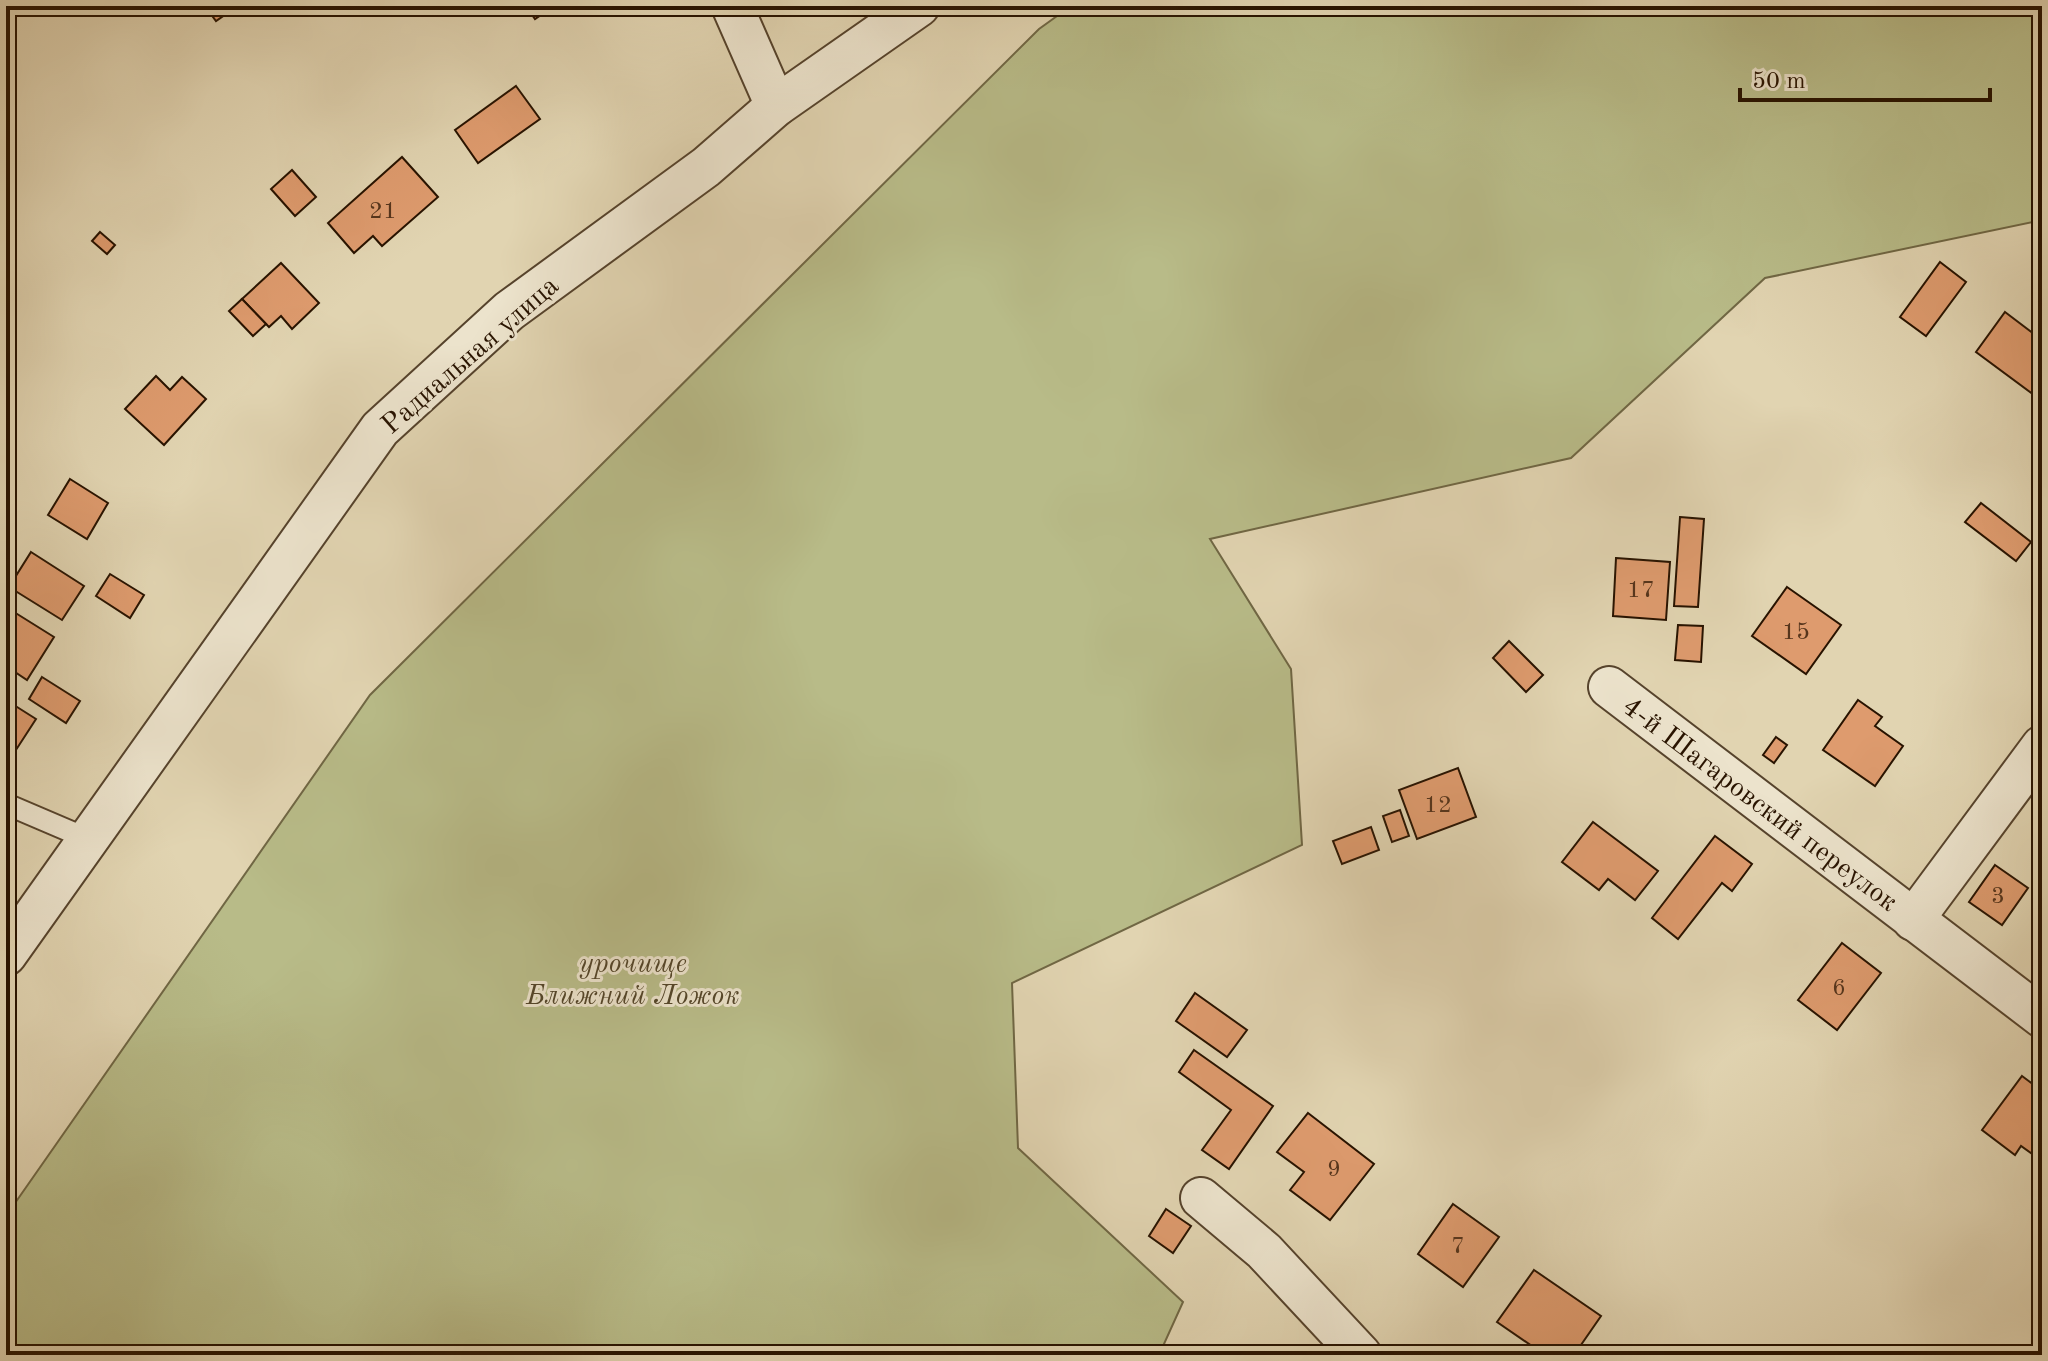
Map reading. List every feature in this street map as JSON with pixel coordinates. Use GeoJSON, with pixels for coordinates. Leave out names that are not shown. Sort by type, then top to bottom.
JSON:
{"type":"FeatureCollection","features":[{"type":"Feature","properties":{"kind":"street"},"geometry":{"type":"LineString","coordinates":[[732,6],[776,106]]}},
{"type":"Feature","properties":{"kind":"street","name":"Радиальная улица"},"geometry":{"type":"LineString","coordinates":[[6,955],[380,429],[509,311],[706,167],[776,106],[919,6]]}},
{"type":"Feature","properties":{"kind":"street","name":"4-й Шагаровский переулок"},"geometry":{"type":"LineString","coordinates":[[1609,687],[2042,1017]]}},
{"type":"Feature","properties":{"kind":"street","name":"4-й Шагаровский переулок"},"geometry":{"type":"LineString","coordinates":[[1913,920],[2042,746]]}},
{"type":"Feature","properties":{"kind":"street"},"geometry":{"type":"LineString","coordinates":[[1201,1198],[1264,1251],[1361,1355]]}},
{"type":"Feature","properties":{"kind":"lane"},"geometry":{"type":"LineString","coordinates":[[6,804],[88,839]]}},
{"type":"Feature","properties":{"kind":"green space","name":"урочище Ближний Ложок"},"geometry":{"type":"Polygon","coordinates":[[[1071,6],[2042,6],[2042,220],[1765,278],[1571,458],[1210,539],[1291,669],[1302,845],[1012,983],[1018,1148],[1183,1302],[1159,1355],[6,1355],[6,1216],[370,695],[1039,29],[1071,6]]]}},
{"type":"Feature","properties":{"kind":"building"},"geometry":{"type":"Polygon","coordinates":[[[205,6],[225,6],[229,12],[216,21],[205,6]]]}},
{"type":"Feature","properties":{"kind":"building"},"geometry":{"type":"Polygon","coordinates":[[[526,6],[554,6],[535,19],[526,6]]]}},
{"type":"Feature","properties":{"kind":"building"},"geometry":{"type":"Polygon","coordinates":[[[516,86],[540,119],[478,163],[455,130],[516,86]]]}},
{"type":"Feature","properties":{"kind":"building"},"geometry":{"type":"Polygon","coordinates":[[[402,157],[438,197],[382,246],[373,236],[354,253],[328,223],[402,157]]]}},
{"type":"Feature","properties":{"kind":"building"},"geometry":{"type":"Polygon","coordinates":[[[292,170],[316,197],[295,216],[271,189],[292,170]]]}},
{"type":"Feature","properties":{"kind":"building"},"geometry":{"type":"Polygon","coordinates":[[[100,232],[115,245],[107,254],[92,241],[100,232]]]}},
{"type":"Feature","properties":{"kind":"building"},"geometry":{"type":"Polygon","coordinates":[[[1940,262],[1966,282],[1926,336],[1900,317],[1940,262]]]}},
{"type":"Feature","properties":{"kind":"building"},"geometry":{"type":"Polygon","coordinates":[[[281,263],[319,303],[292,329],[281,316],[269,327],[242,299],[281,263]]]}},
{"type":"Feature","properties":{"kind":"building"},"geometry":{"type":"Polygon","coordinates":[[[242,299],[266,324],[253,336],[229,311],[242,299]]]}},
{"type":"Feature","properties":{"kind":"building"},"geometry":{"type":"Polygon","coordinates":[[[2005,312],[2042,340],[2042,401],[1976,352],[2005,312]]]}},
{"type":"Feature","properties":{"kind":"building"},"geometry":{"type":"Polygon","coordinates":[[[156,376],[170,390],[182,377],[206,399],[164,445],[125,409],[156,376]]]}},
{"type":"Feature","properties":{"kind":"building"},"geometry":{"type":"Polygon","coordinates":[[[70,479],[108,503],[87,539],[48,515],[70,479]]]}},
{"type":"Feature","properties":{"kind":"building"},"geometry":{"type":"Polygon","coordinates":[[[1981,503],[2031,542],[2016,561],[1965,522],[1981,503]]]}},
{"type":"Feature","properties":{"kind":"building"},"geometry":{"type":"Polygon","coordinates":[[[1680,517],[1704,519],[1698,607],[1674,606],[1680,517]]]}},
{"type":"Feature","properties":{"kind":"building"},"geometry":{"type":"Polygon","coordinates":[[[31,552],[84,586],[62,620],[9,587],[31,552]]]}},
{"type":"Feature","properties":{"kind":"building"},"geometry":{"type":"Polygon","coordinates":[[[1616,558],[1670,562],[1666,620],[1613,616],[1616,558]]]}},
{"type":"Feature","properties":{"kind":"building"},"geometry":{"type":"Polygon","coordinates":[[[110,574],[144,595],[130,618],[96,596],[110,574]]]}},
{"type":"Feature","properties":{"kind":"building"},"geometry":{"type":"Polygon","coordinates":[[[1787,587],[1841,625],[1806,674],[1752,636],[1787,587]]]}},
{"type":"Feature","properties":{"kind":"building"},"geometry":{"type":"Polygon","coordinates":[[[6,607],[54,637],[27,680],[6,666],[6,607]]]}},
{"type":"Feature","properties":{"kind":"building"},"geometry":{"type":"Polygon","coordinates":[[[1678,625],[1703,626],[1701,662],[1675,660],[1678,625]]]}},
{"type":"Feature","properties":{"kind":"building"},"geometry":{"type":"Polygon","coordinates":[[[1509,641],[1543,675],[1526,692],[1493,658],[1509,641]]]}},
{"type":"Feature","properties":{"kind":"building"},"geometry":{"type":"Polygon","coordinates":[[[42,677],[80,701],[66,723],[29,699],[42,677]]]}},
{"type":"Feature","properties":{"kind":"building"},"geometry":{"type":"Polygon","coordinates":[[[6,700],[36,719],[14,753],[6,748],[6,700]]]}},
{"type":"Feature","properties":{"kind":"building"},"geometry":{"type":"Polygon","coordinates":[[[1858,700],[1882,717],[1875,726],[1903,746],[1875,786],[1823,750],[1858,700]]]}},
{"type":"Feature","properties":{"kind":"building"},"geometry":{"type":"Polygon","coordinates":[[[1776,737],[1787,745],[1774,763],[1763,755],[1776,737]]]}},
{"type":"Feature","properties":{"kind":"building"},"geometry":{"type":"Polygon","coordinates":[[[1458,768],[1476,817],[1417,839],[1399,790],[1458,768]]]}},
{"type":"Feature","properties":{"kind":"building"},"geometry":{"type":"Polygon","coordinates":[[[1400,810],[1409,836],[1392,842],[1383,816],[1400,810]]]}},
{"type":"Feature","properties":{"kind":"building"},"geometry":{"type":"Polygon","coordinates":[[[1593,822],[1658,871],[1635,900],[1608,879],[1599,890],[1562,862],[1593,822]]]}},
{"type":"Feature","properties":{"kind":"building"},"geometry":{"type":"Polygon","coordinates":[[[1371,827],[1379,850],[1342,864],[1333,841],[1371,827]]]}},
{"type":"Feature","properties":{"kind":"building"},"geometry":{"type":"Polygon","coordinates":[[[1715,836],[1752,864],[1732,891],[1722,883],[1678,939],[1652,918],[1715,836]]]}},
{"type":"Feature","properties":{"kind":"building"},"geometry":{"type":"Polygon","coordinates":[[[1995,865],[2028,888],[2002,925],[1969,902],[1995,865]]]}},
{"type":"Feature","properties":{"kind":"building"},"geometry":{"type":"Polygon","coordinates":[[[1842,943],[1881,973],[1837,1030],[1798,1000],[1842,943]]]}},
{"type":"Feature","properties":{"kind":"building"},"geometry":{"type":"Polygon","coordinates":[[[1195,993],[1247,1030],[1227,1057],[1176,1021],[1195,993]]]}},
{"type":"Feature","properties":{"kind":"building"},"geometry":{"type":"Polygon","coordinates":[[[1194,1050],[1273,1106],[1229,1169],[1202,1150],[1231,1110],[1179,1072],[1194,1050]]]}},
{"type":"Feature","properties":{"kind":"building"},"geometry":{"type":"Polygon","coordinates":[[[2022,1076],[2042,1091],[2042,1161],[2021,1146],[2015,1155],[1982,1130],[2022,1076]]]}},
{"type":"Feature","properties":{"kind":"building"},"geometry":{"type":"Polygon","coordinates":[[[1308,1113],[1374,1164],[1330,1220],[1290,1190],[1304,1172],[1277,1152],[1308,1113]]]}},
{"type":"Feature","properties":{"kind":"building"},"geometry":{"type":"Polygon","coordinates":[[[1453,1204],[1499,1237],[1463,1287],[1418,1254],[1453,1204]]]}},
{"type":"Feature","properties":{"kind":"building"},"geometry":{"type":"Polygon","coordinates":[[[1166,1209],[1191,1226],[1173,1253],[1149,1236],[1166,1209]]]}},
{"type":"Feature","properties":{"kind":"building"},"geometry":{"type":"Polygon","coordinates":[[[1534,1270],[1601,1316],[1574,1355],[1545,1355],[1497,1322],[1534,1270]]]}}]}
